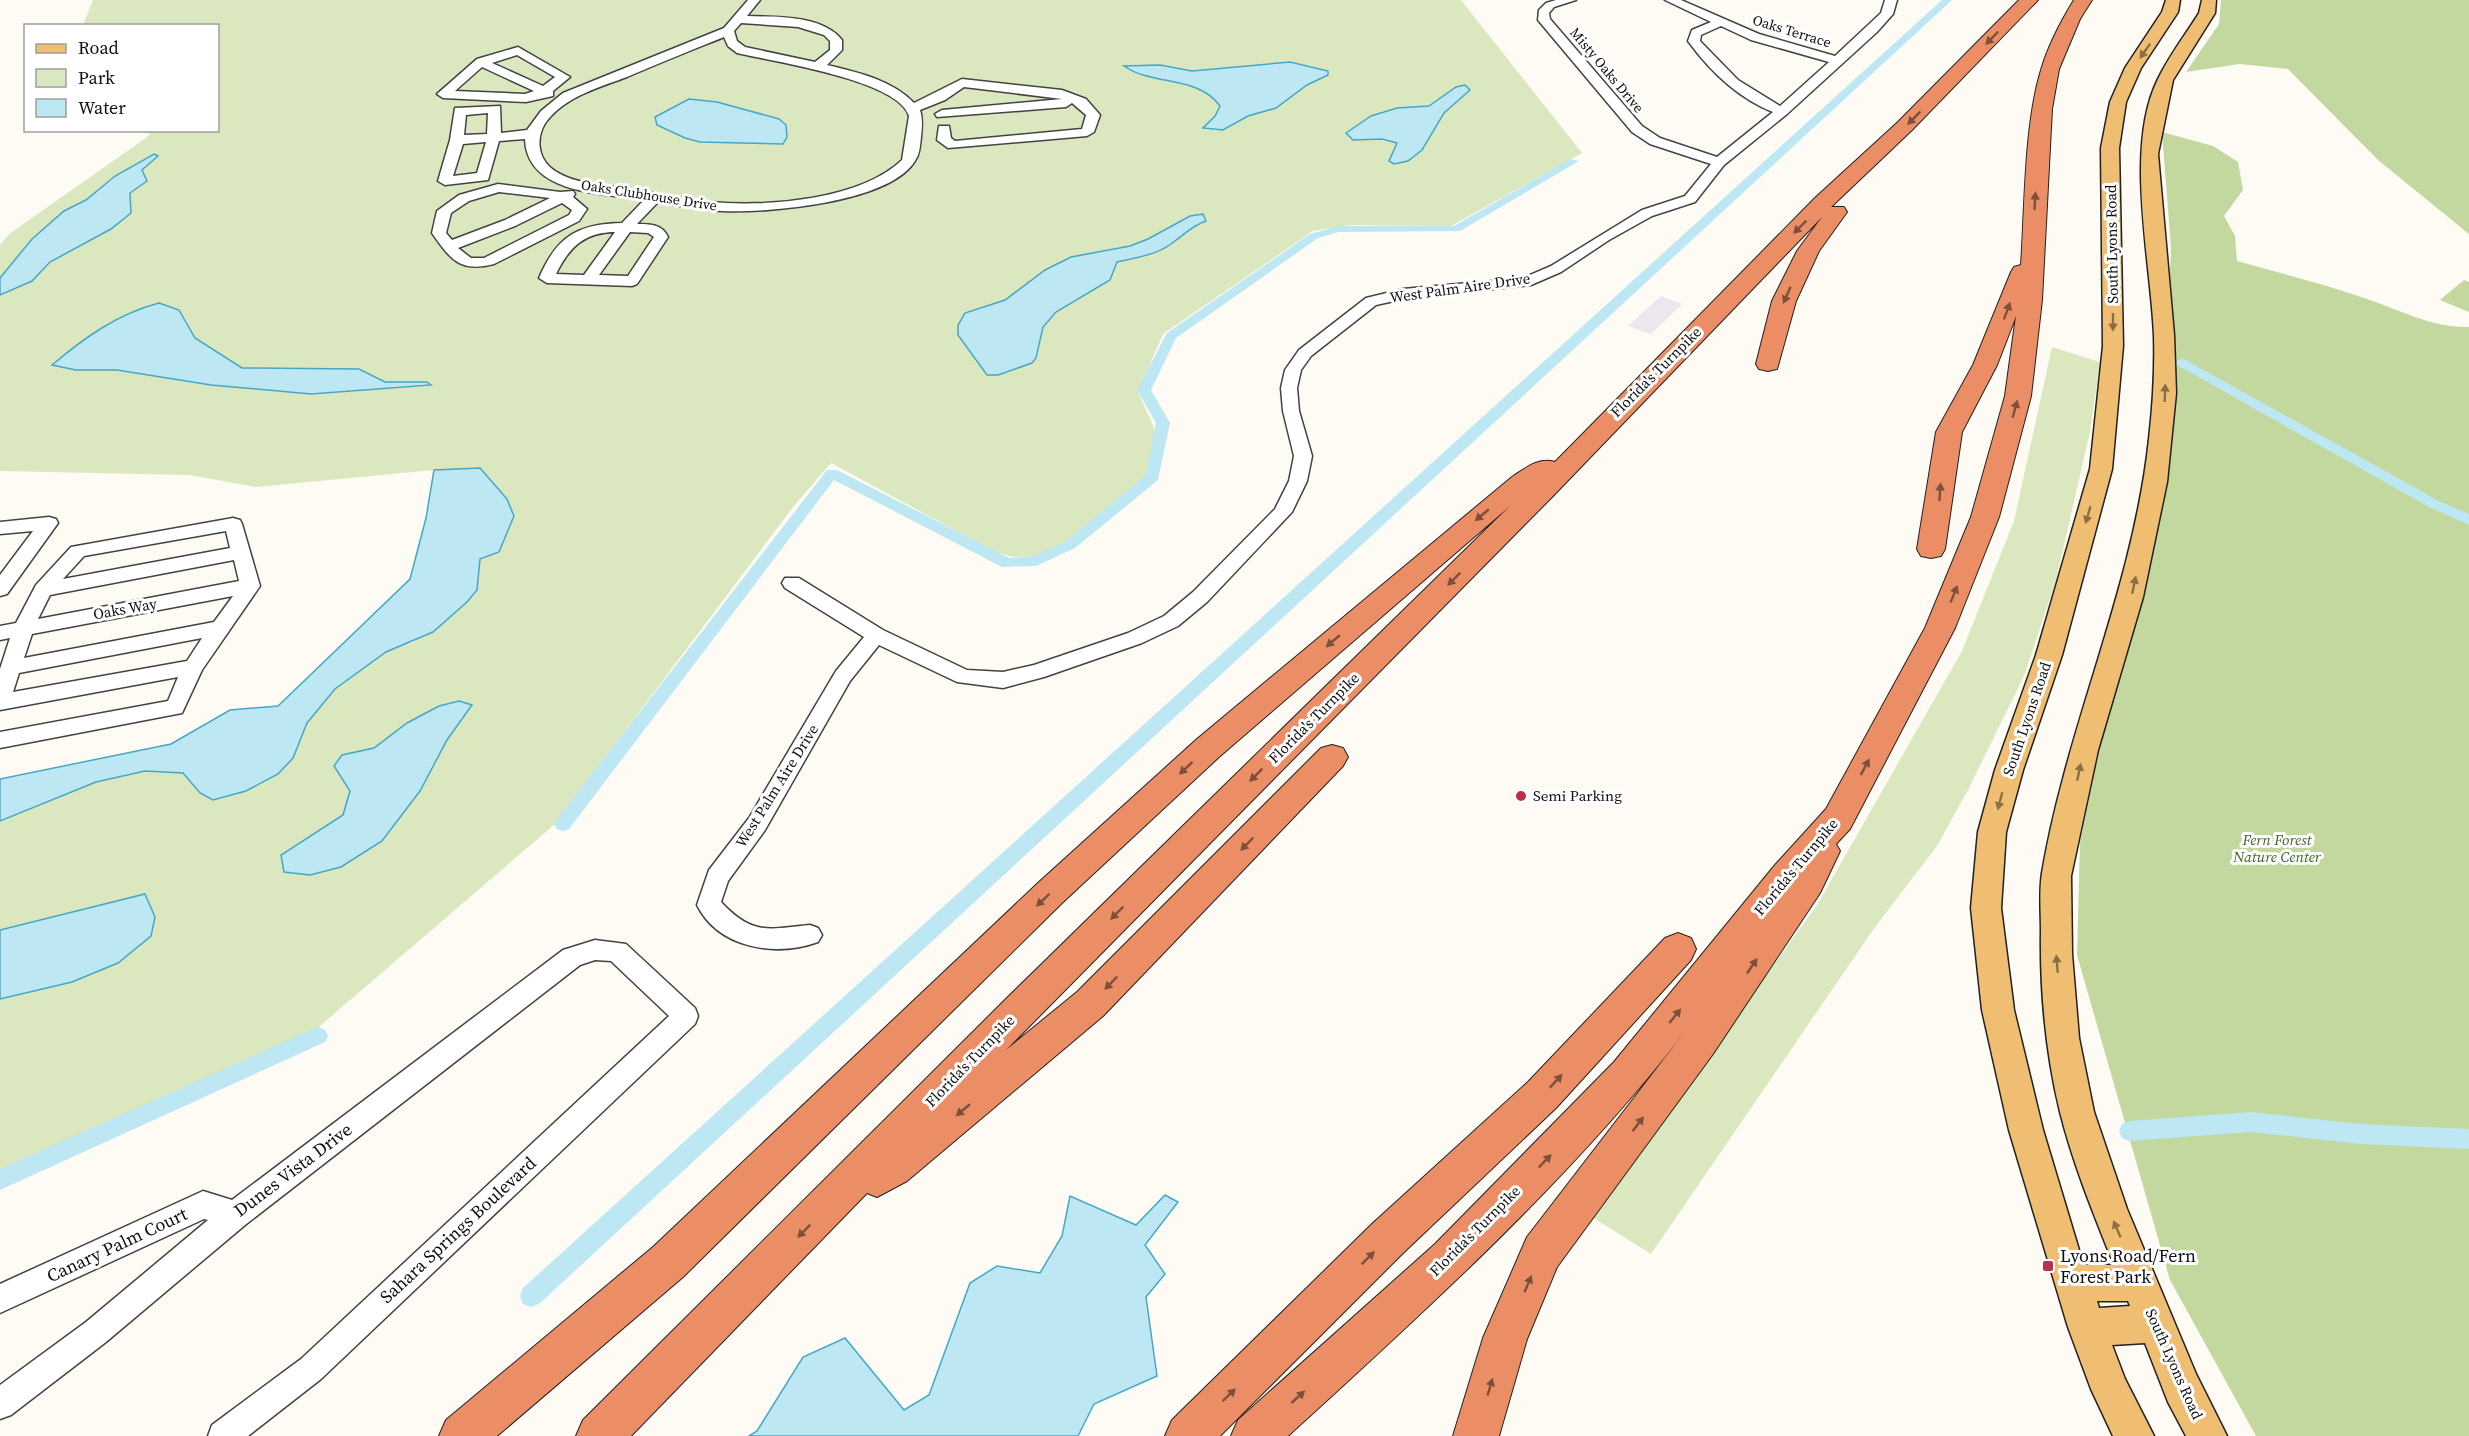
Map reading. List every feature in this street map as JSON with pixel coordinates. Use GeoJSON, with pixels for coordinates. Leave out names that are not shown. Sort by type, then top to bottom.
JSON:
{"type":"FeatureCollection","features":[{"type":"Feature","properties":{"kind":"highway","name":"Florida's Turnpike"},"geometry":{"type":"LineString","coordinates":[[599,1436],[829,1206],[1021,1009],[1541,492],[1582,447],[1823,203],[1858,172],[2029,0]]}},
{"type":"Feature","properties":{"kind":"highway","name":"Florida's Turnpike"},"geometry":{"type":"LineString","coordinates":[[1254,1436],[1450,1259],[1628,1076],[1787,875],[1838,819],[1940,628],[1985,517],[2018,396],[2030,300],[2042,109],[2050,69],[2083,0]]}},
{"type":"Feature","properties":{"kind":"highway"},"geometry":{"type":"LineString","coordinates":[[1768,364],[1784,301],[1808,251],[1841,206],[1858,172]]}},
{"type":"Feature","properties":{"kind":"highway"},"geometry":{"type":"LineString","coordinates":[[1931,549],[1949,432],[1989,355],[2022,272],[2032,260]]}},
{"type":"Feature","properties":{"kind":"highway"},"geometry":{"type":"LineString","coordinates":[[462,1436],[668,1262],[1042,901],[1208,748],[1521,483],[1582,447]]}},
{"type":"Feature","properties":{"kind":"highway"},"geometry":{"type":"LineString","coordinates":[[829,1206],[893,1167],[1090,1004],[1332,757]]}},
{"type":"Feature","properties":{"kind":"highway"},"geometry":{"type":"LineString","coordinates":[[1476,1436],[1505,1338],[1542,1252],[1725,1005],[1808,883],[1838,819]]}},
{"type":"Feature","properties":{"kind":"highway"},"geometry":{"type":"LineString","coordinates":[[1188,1436],[1387,1239],[1542,1095],[1678,949]]}},
{"type":"Feature","properties":{"kind":"main road","name":"South Lyons Road"},"geometry":{"type":"LineString","coordinates":[[2134,1436],[2110,1389],[2087,1327],[2026,1130],[1998,1010],[1986,908],[1992,832],[2009,771],[2049,655],[2101,469],[2113,346],[2110,148],[2118,102],[2133,68],[2170,12],[2173,0]]}},
{"type":"Feature","properties":{"kind":"main road","name":"South Lyons Road"},"geometry":{"type":"LineString","coordinates":[[2207,1436],[2182,1388],[2109,1209],[2077,1112],[2062,1022],[2056,954],[2056,876],[2084,750],[2131,597],[2156,482],[2165,393],[2164,335],[2149,154],[2165,80],[2207,12],[2209,0]]}},
{"type":"Feature","properties":{"kind":"main road"},"geometry":{"type":"LineString","coordinates":[[2072,1283],[2139,1283]]}},
{"type":"Feature","properties":{"kind":"main road"},"geometry":{"type":"LineString","coordinates":[[2087,1327],[2156,1324]]}},
{"type":"Feature","properties":{"kind":"street"},"geometry":{"type":"LineString","coordinates":[[457,140],[532,134],[550,109],[568,96],[728,31],[754,0]]}},
{"type":"Feature","properties":{"kind":"street","name":"Misty Oaks Drive"},"geometry":{"type":"LineString","coordinates":[[1570,0],[1550,5],[1543,12],[1544,20],[1637,129],[1655,141],[1719,162]]}},
{"type":"Feature","properties":{"kind":"street","name":"Oaks Terrace"},"geometry":{"type":"LineString","coordinates":[[1671,0],[1755,37],[1838,61]]}},
{"type":"Feature","properties":{"kind":"street","name":"West Palm Aire Drive"},"geometry":{"type":"LineString","coordinates":[[792,583],[876,635],[964,677],[1003,680],[1037,672],[1135,638],[1171,621],[1200,597],[1283,512],[1298,481],[1303,456],[1291,411],[1288,388],[1293,370],[1305,353],[1371,301],[1403,294],[1526,282],[1556,269],[1604,237],[1647,213],[1689,199],[1719,162],[1782,111],[1887,14],[1891,0]]}},
{"type":"Feature","properties":{"kind":"street"},"geometry":{"type":"LineString","coordinates":[[739,18],[797,22],[816,27],[835,39],[838,47],[836,53],[815,68]]}},
{"type":"Feature","properties":{"kind":"street"},"geometry":{"type":"LineString","coordinates":[[1719,23],[1696,33],[1694,41],[1745,93],[1758,102],[1782,111]]}},
{"type":"Feature","properties":{"kind":"street"},"geometry":{"type":"LineString","coordinates":[[728,31],[732,43],[741,51]]}},
{"type":"Feature","properties":{"kind":"street"},"geometry":{"type":"LineString","coordinates":[[518,51],[564,77],[542,93],[526,98],[443,94],[481,62],[518,51]]}},
{"type":"Feature","properties":{"kind":"street"},"geometry":{"type":"LineString","coordinates":[[683,51],[741,51],[815,68],[893,90],[913,108],[940,98],[962,83],[1057,93],[1081,102],[1093,115],[1087,132],[953,145],[944,141],[944,129]]}},
{"type":"Feature","properties":{"kind":"street"},"geometry":{"type":"LineString","coordinates":[[481,62],[542,93],[568,96]]}},
{"type":"Feature","properties":{"kind":"street"},"geometry":{"type":"LineString","coordinates":[[942,114],[1081,102]]}},
{"type":"Feature","properties":{"kind":"street","name":"Oaks Clubhouse Drive"},"geometry":{"type":"LineString","coordinates":[[532,134],[532,150],[548,173],[581,185],[721,207],[749,207],[834,197],[880,183],[907,164],[913,152],[915,114],[913,108]]}},
{"type":"Feature","properties":{"kind":"street"},"geometry":{"type":"LineString","coordinates":[[495,109],[494,136],[483,177],[446,181],[457,140],[460,111],[495,109]]}},
{"type":"Feature","properties":{"kind":"street"},"geometry":{"type":"LineString","coordinates":[[449,246],[501,228],[560,199],[581,185]]}},
{"type":"Feature","properties":{"kind":"street"},"geometry":{"type":"LineString","coordinates":[[498,188],[533,190],[573,203],[580,209],[574,219],[489,261],[475,264],[463,261],[454,254],[449,246],[440,233],[444,211],[464,198],[498,188]]}},
{"type":"Feature","properties":{"kind":"street"},"geometry":{"type":"LineString","coordinates":[[588,280],[626,228],[655,197]]}},
{"type":"Feature","properties":{"kind":"street"},"geometry":{"type":"LineString","coordinates":[[626,228],[652,229],[662,237],[637,277],[623,282],[551,279],[547,275],[570,245],[584,233],[592,229],[626,228]]}},
{"type":"Feature","properties":{"kind":"street"},"geometry":{"type":"LineString","coordinates":[[0,528],[49,524],[0,589]]}},
{"type":"Feature","properties":{"kind":"street"},"geometry":{"type":"LineString","coordinates":[[0,701],[13,667],[24,627],[43,590],[78,551],[232,524],[250,586],[193,667],[175,707],[0,740]]}},
{"type":"Feature","properties":{"kind":"street"},"geometry":{"type":"LineString","coordinates":[[43,590],[239,553]]}},
{"type":"Feature","properties":{"kind":"street","name":"Oaks Way"},"geometry":{"type":"LineString","coordinates":[[0,633],[250,586]]}},
{"type":"Feature","properties":{"kind":"street"},"geometry":{"type":"LineString","coordinates":[[13,667],[220,628]]}},
{"type":"Feature","properties":{"kind":"street","name":"West Palm Aire Drive"},"geometry":{"type":"LineString","coordinates":[[810,935],[757,940],[727,926],[709,905],[717,877],[757,824],[843,676],[876,635]]}},
{"type":"Feature","properties":{"kind":"street"},"geometry":{"type":"LineString","coordinates":[[0,701],[193,667]]}},
{"type":"Feature","properties":{"kind":"street","name":"Dunes Vista Drive"},"geometry":{"type":"LineString","coordinates":[[0,1404],[96,1332],[235,1215],[572,957],[595,950],[616,951],[686,1016]]}},
{"type":"Feature","properties":{"kind":"street","name":"Sahara Springs Boulevard"},"geometry":{"type":"LineString","coordinates":[[223,1436],[311,1369],[686,1016]]}},
{"type":"Feature","properties":{"kind":"street","name":"Canary Palm Court"},"geometry":{"type":"LineString","coordinates":[[0,1299],[203,1205],[235,1215]]}},
{"type":"Feature","properties":{"kind":"shaded area"},"geometry":{"type":"Polygon","coordinates":[[[1661,296],[1682,304],[1651,334],[1628,326],[1661,296]]]}},
{"type":"Feature","properties":{"kind":"green space"},"geometry":{"type":"Polygon","coordinates":[[[93,0],[1461,0],[1582,153],[1451,226],[1349,225],[1313,231],[1163,334],[1138,392],[1156,432],[1146,477],[1066,543],[1038,556],[1012,557],[995,552],[831,463],[793,507],[555,824],[314,1031],[0,1170],[0,821],[96,782],[145,771],[183,773],[200,793],[246,791],[278,774],[293,758],[307,723],[335,689],[386,652],[414,642],[477,590],[480,559],[480,468],[434,470],[256,487],[189,475],[0,471],[0,245],[9,234],[150,135],[147,132],[219,132],[219,24],[83,24],[93,0]]]}},
{"type":"Feature","properties":{"kind":"green space"},"geometry":{"type":"Polygon","coordinates":[[[2221,0],[2469,0],[2469,234],[2378,160],[2288,69],[2240,64],[2186,72],[2219,24],[2221,0]]]}},
{"type":"Feature","properties":{"kind":"green space","name":"Fern Forest Nature Center"},"geometry":{"type":"Polygon","coordinates":[[[2162,132],[2213,146],[2238,162],[2243,190],[2224,216],[2235,236],[2237,261],[2335,288],[2416,318],[2442,325],[2469,327],[2469,1436],[2256,1436],[2170,1280],[2077,955],[2080,843],[2131,597],[2165,393],[2171,248],[2162,132]]]}},
{"type":"Feature","properties":{"kind":"green space"},"geometry":{"type":"Polygon","coordinates":[[[2464,280],[2469,282],[2469,312],[2440,300],[2464,280]]]}},
{"type":"Feature","properties":{"kind":"green space"},"geometry":{"type":"Polygon","coordinates":[[[2052,347],[2100,362],[2090,432],[2056,580],[2024,676],[1969,788],[1937,846],[1875,927],[1651,1254],[1592,1217],[1817,905],[1962,651],[2014,521],[2052,347]]]}},
{"type":"Feature","properties":{"kind":"water"},"geometry":{"type":"Polygon","coordinates":[[[1290,62],[1328,71],[1328,75],[1307,85],[1276,108],[1248,116],[1223,130],[1203,128],[1215,116],[1220,106],[1211,96],[1200,89],[1148,76],[1124,66],[1160,65],[1192,71],[1290,62]]]}},
{"type":"Feature","properties":{"kind":"water"},"geometry":{"type":"Polygon","coordinates":[[[1465,85],[1470,90],[1444,113],[1422,150],[1408,161],[1394,164],[1389,161],[1397,143],[1382,139],[1353,140],[1346,133],[1371,116],[1397,108],[1429,106],[1456,87],[1465,85]]]}},
{"type":"Feature","properties":{"kind":"water"},"geometry":{"type":"Polygon","coordinates":[[[689,99],[717,102],[779,119],[786,125],[787,137],[783,144],[700,142],[657,125],[655,117],[689,99]]]}},
{"type":"Feature","properties":{"kind":"water"},"geometry":{"type":"Polygon","coordinates":[[[154,154],[158,156],[142,170],[147,181],[130,193],[131,213],[111,229],[50,262],[32,281],[0,295],[0,278],[32,239],[64,211],[86,200],[115,176],[154,154]]]}},
{"type":"Feature","properties":{"kind":"water"},"geometry":{"type":"Polygon","coordinates":[[[1203,214],[1206,221],[1191,228],[1165,248],[1145,256],[1117,262],[1110,280],[1056,312],[1043,327],[1036,358],[1032,363],[998,375],[987,375],[958,335],[958,325],[965,313],[1005,300],[1045,270],[1071,257],[1130,246],[1190,216],[1203,214]]]}},
{"type":"Feature","properties":{"kind":"water"},"geometry":{"type":"Polygon","coordinates":[[[159,303],[179,310],[195,338],[242,368],[359,369],[385,382],[427,382],[431,385],[311,394],[211,385],[117,370],[76,370],[52,365],[76,345],[115,320],[159,303]]]}},
{"type":"Feature","properties":{"kind":"water"},"geometry":{"type":"Polygon","coordinates":[[[480,468],[507,499],[514,516],[499,552],[480,559],[477,590],[433,632],[386,652],[335,689],[307,723],[293,758],[278,774],[246,791],[213,800],[200,793],[183,773],[145,771],[96,782],[0,821],[0,779],[171,744],[230,710],[278,706],[410,579],[426,518],[434,470],[480,468]]]}},
{"type":"Feature","properties":{"kind":"water"},"geometry":{"type":"Polygon","coordinates":[[[459,701],[472,705],[447,740],[420,791],[382,841],[341,867],[310,875],[284,872],[281,855],[343,815],[350,791],[334,766],[342,755],[374,748],[407,723],[439,706],[459,701]]]}},
{"type":"Feature","properties":{"kind":"water"},"geometry":{"type":"Polygon","coordinates":[[[145,894],[155,917],[151,936],[118,963],[72,982],[0,999],[0,930],[145,894]]]}},
{"type":"Feature","properties":{"kind":"water"},"geometry":{"type":"Polygon","coordinates":[[[1165,1195],[1178,1202],[1145,1245],[1165,1274],[1146,1297],[1157,1376],[1094,1404],[1078,1436],[749,1436],[757,1431],[803,1357],[845,1338],[904,1410],[929,1395],[970,1283],[997,1266],[1040,1273],[1062,1236],[1070,1196],[1136,1225],[1165,1195]]]}},
{"type":"Feature","properties":{"kind":"waterway"},"geometry":{"type":"LineString","coordinates":[[531,1296],[1947,0]]}},
{"type":"Feature","properties":{"kind":"waterway"},"geometry":{"type":"LineString","coordinates":[[563,824],[832,473],[1007,563],[1036,561],[1070,545],[1153,477],[1163,423],[1144,390],[1171,336],[1314,236],[1339,229],[1456,229],[1574,161]]}},
{"type":"Feature","properties":{"kind":"waterway"},"geometry":{"type":"LineString","coordinates":[[2182,362],[2434,504],[2469,520]]}},
{"type":"Feature","properties":{"kind":"waterway"},"geometry":{"type":"LineString","coordinates":[[0,1180],[318,1036]]}},
{"type":"Feature","properties":{"kind":"waterway"},"geometry":{"type":"LineString","coordinates":[[2129,1131],[2251,1122],[2360,1134],[2469,1139]]}},
{"type":"Feature","properties":{"kind":"place","name":"Semi Parking"},"geometry":{"type":"Point","coordinates":[1521,796]}},
{"type":"Feature","properties":{"kind":"place","name":"Lyons Road/Fern Forest Park"},"geometry":{"type":"Point","coordinates":[2048,1266]}}]}
